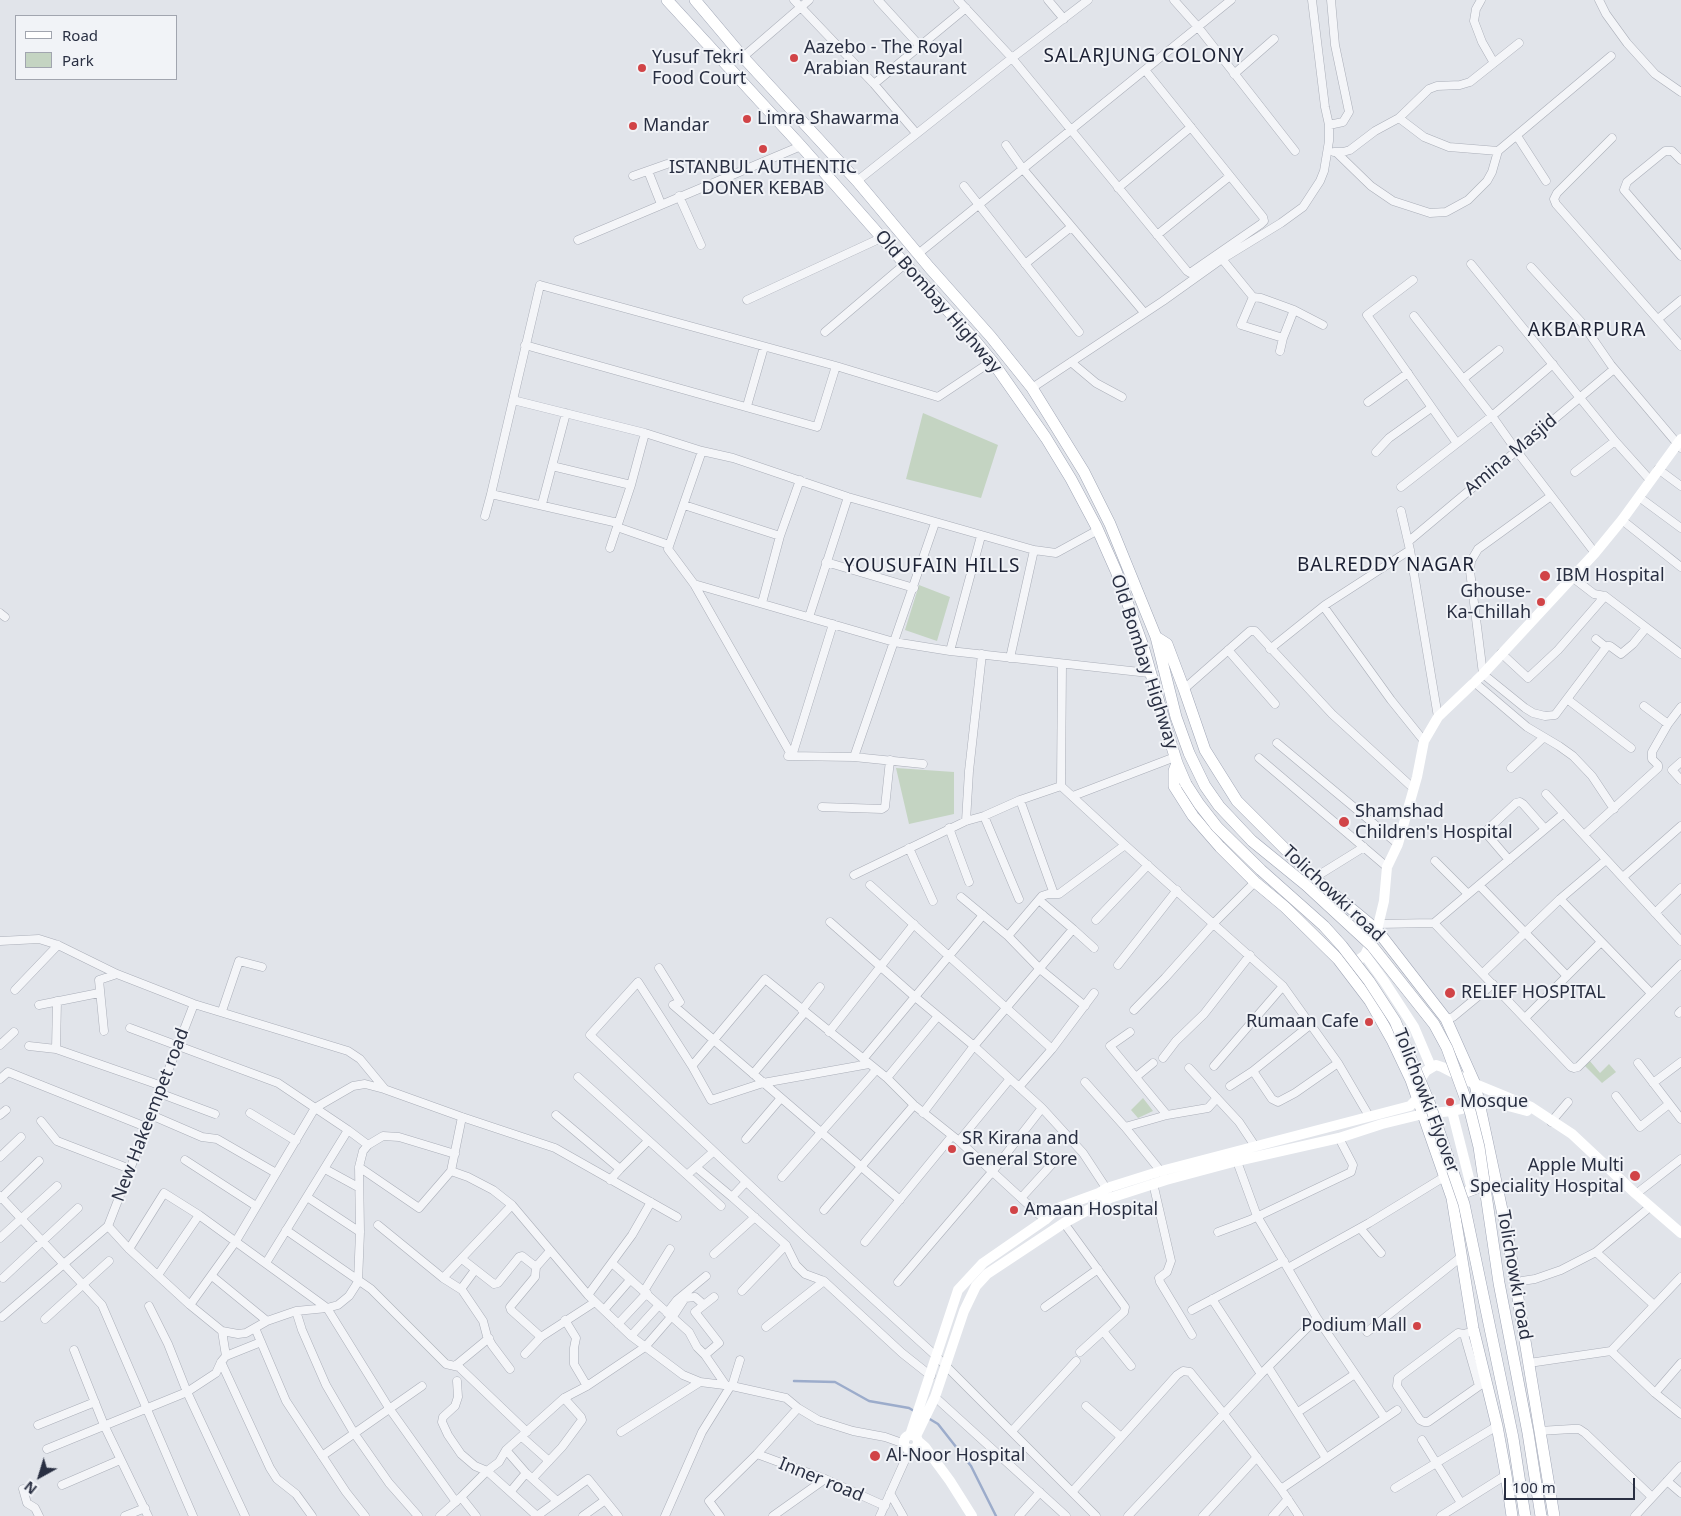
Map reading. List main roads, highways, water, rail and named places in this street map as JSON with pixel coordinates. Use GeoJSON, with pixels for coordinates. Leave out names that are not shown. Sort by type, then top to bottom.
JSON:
{"type":"FeatureCollection","features":[{"type":"Feature","properties":{"kind":"main road","name":"Old Bombay Highway"},"geometry":{"type":"LineString","coordinates":[[668,0],[992,361],[1046,438],[1071,479],[1098,530],[1116,571],[1143,646],[1176,760]]}},
{"type":"Feature","properties":{"kind":"main road","name":"Old Bombay Highway"},"geometry":{"type":"LineString","coordinates":[[695,0],[743,57],[857,181],[991,337],[1032,388],[1084,472],[1110,524],[1156,637]]}},
{"type":"Feature","properties":{"kind":"main road","name":"Tolichowki Flyover"},"geometry":{"type":"LineString","coordinates":[[1156,637],[1176,717],[1189,753],[1205,786],[1220,806],[1252,841],[1306,885],[1372,946],[1434,1024],[1447,1048],[1470,1111],[1479,1147],[1500,1283],[1528,1432],[1541,1516]]}},
{"type":"Feature","properties":{"kind":"main road","name":"Tolichowki road"},"geometry":{"type":"LineString","coordinates":[[1156,637],[1167,644],[1205,750],[1237,801],[1314,878],[1377,927],[1446,1019],[1475,1084],[1480,1104],[1508,1238],[1554,1516]]}},
{"type":"Feature","properties":{"kind":"main road","name":"Tolichowki Flyover"},"geometry":{"type":"LineString","coordinates":[[1176,760],[1186,784],[1199,804],[1229,839],[1260,870],[1324,926],[1342,946],[1370,981],[1395,1021],[1403,1038],[1429,1102],[1470,1227],[1512,1438],[1524,1516]]}},
{"type":"Feature","properties":{"kind":"main road"},"geometry":{"type":"LineString","coordinates":[[1176,760],[1174,786],[1183,802],[1220,847],[1338,959],[1370,1001],[1412,1080],[1452,1198],[1469,1331],[1482,1384],[1496,1426],[1512,1516]]}},
{"type":"Feature","properties":{"kind":"main road"},"geometry":{"type":"LineString","coordinates":[[1452,1198],[1496,1180]]}},
{"type":"Feature","properties":{"kind":"waterway"},"geometry":{"type":"LineString","coordinates":[[794,1381],[835,1382],[869,1401],[909,1408],[914,1411]]}},
{"type":"Feature","properties":{"kind":"waterway"},"geometry":{"type":"LineString","coordinates":[[928,1418],[938,1424],[971,1466],[996,1516]]}},
{"type":"Feature","properties":{"kind":"place","name":"Aazebo - The Royal Arabian Restaurant"},"geometry":{"type":"Point","coordinates":[794,58]}},
{"type":"Feature","properties":{"kind":"place","name":"Yusuf Tekri Food Court"},"geometry":{"type":"Point","coordinates":[642,68]}},
{"type":"Feature","properties":{"kind":"place","name":"Limra Shawarma"},"geometry":{"type":"Point","coordinates":[747,119]}},
{"type":"Feature","properties":{"kind":"place","name":"Mandar"},"geometry":{"type":"Point","coordinates":[633,126]}},
{"type":"Feature","properties":{"kind":"place","name":"ISTANBUL AUTHENTIC DONER KEBAB"},"geometry":{"type":"Point","coordinates":[763,149]}},
{"type":"Feature","properties":{"kind":"place","name":"IBM Hospital"},"geometry":{"type":"Point","coordinates":[1545,576]}},
{"type":"Feature","properties":{"kind":"place","name":"Ghouse- Ka-Chillah"},"geometry":{"type":"Point","coordinates":[1541,602]}},
{"type":"Feature","properties":{"kind":"place","name":"Shamshad Children's Hospital"},"geometry":{"type":"Point","coordinates":[1344,822]}},
{"type":"Feature","properties":{"kind":"place","name":"RELIEF HOSPITAL"},"geometry":{"type":"Point","coordinates":[1450,993]}},
{"type":"Feature","properties":{"kind":"place","name":"Rumaan Cafe"},"geometry":{"type":"Point","coordinates":[1369,1022]}},
{"type":"Feature","properties":{"kind":"place","name":"Mosque"},"geometry":{"type":"Point","coordinates":[1450,1102]}},
{"type":"Feature","properties":{"kind":"place","name":"SR Kirana and General Store"},"geometry":{"type":"Point","coordinates":[952,1149]}},
{"type":"Feature","properties":{"kind":"place","name":"Apple Multi Speciality Hospital"},"geometry":{"type":"Point","coordinates":[1635,1176]}},
{"type":"Feature","properties":{"kind":"place","name":"Amaan Hospital"},"geometry":{"type":"Point","coordinates":[1014,1210]}},
{"type":"Feature","properties":{"kind":"place","name":"Podium Mall"},"geometry":{"type":"Point","coordinates":[1417,1326]}},
{"type":"Feature","properties":{"kind":"place","name":"Al-Noor Hospital"},"geometry":{"type":"Point","coordinates":[875,1456]}},
{"type":"Feature","properties":{"kind":"district","name":"SALARJUNG COLONY"},"geometry":{"type":"Point","coordinates":[1144,57]}},
{"type":"Feature","properties":{"kind":"district","name":"AKBARPURA"},"geometry":{"type":"Point","coordinates":[1587,331]}},
{"type":"Feature","properties":{"kind":"district","name":"BALREDDY NAGAR"},"geometry":{"type":"Point","coordinates":[1386,566]}},
{"type":"Feature","properties":{"kind":"district","name":"YOUSUFAIN HILLS"},"geometry":{"type":"Point","coordinates":[932,567]}}]}
